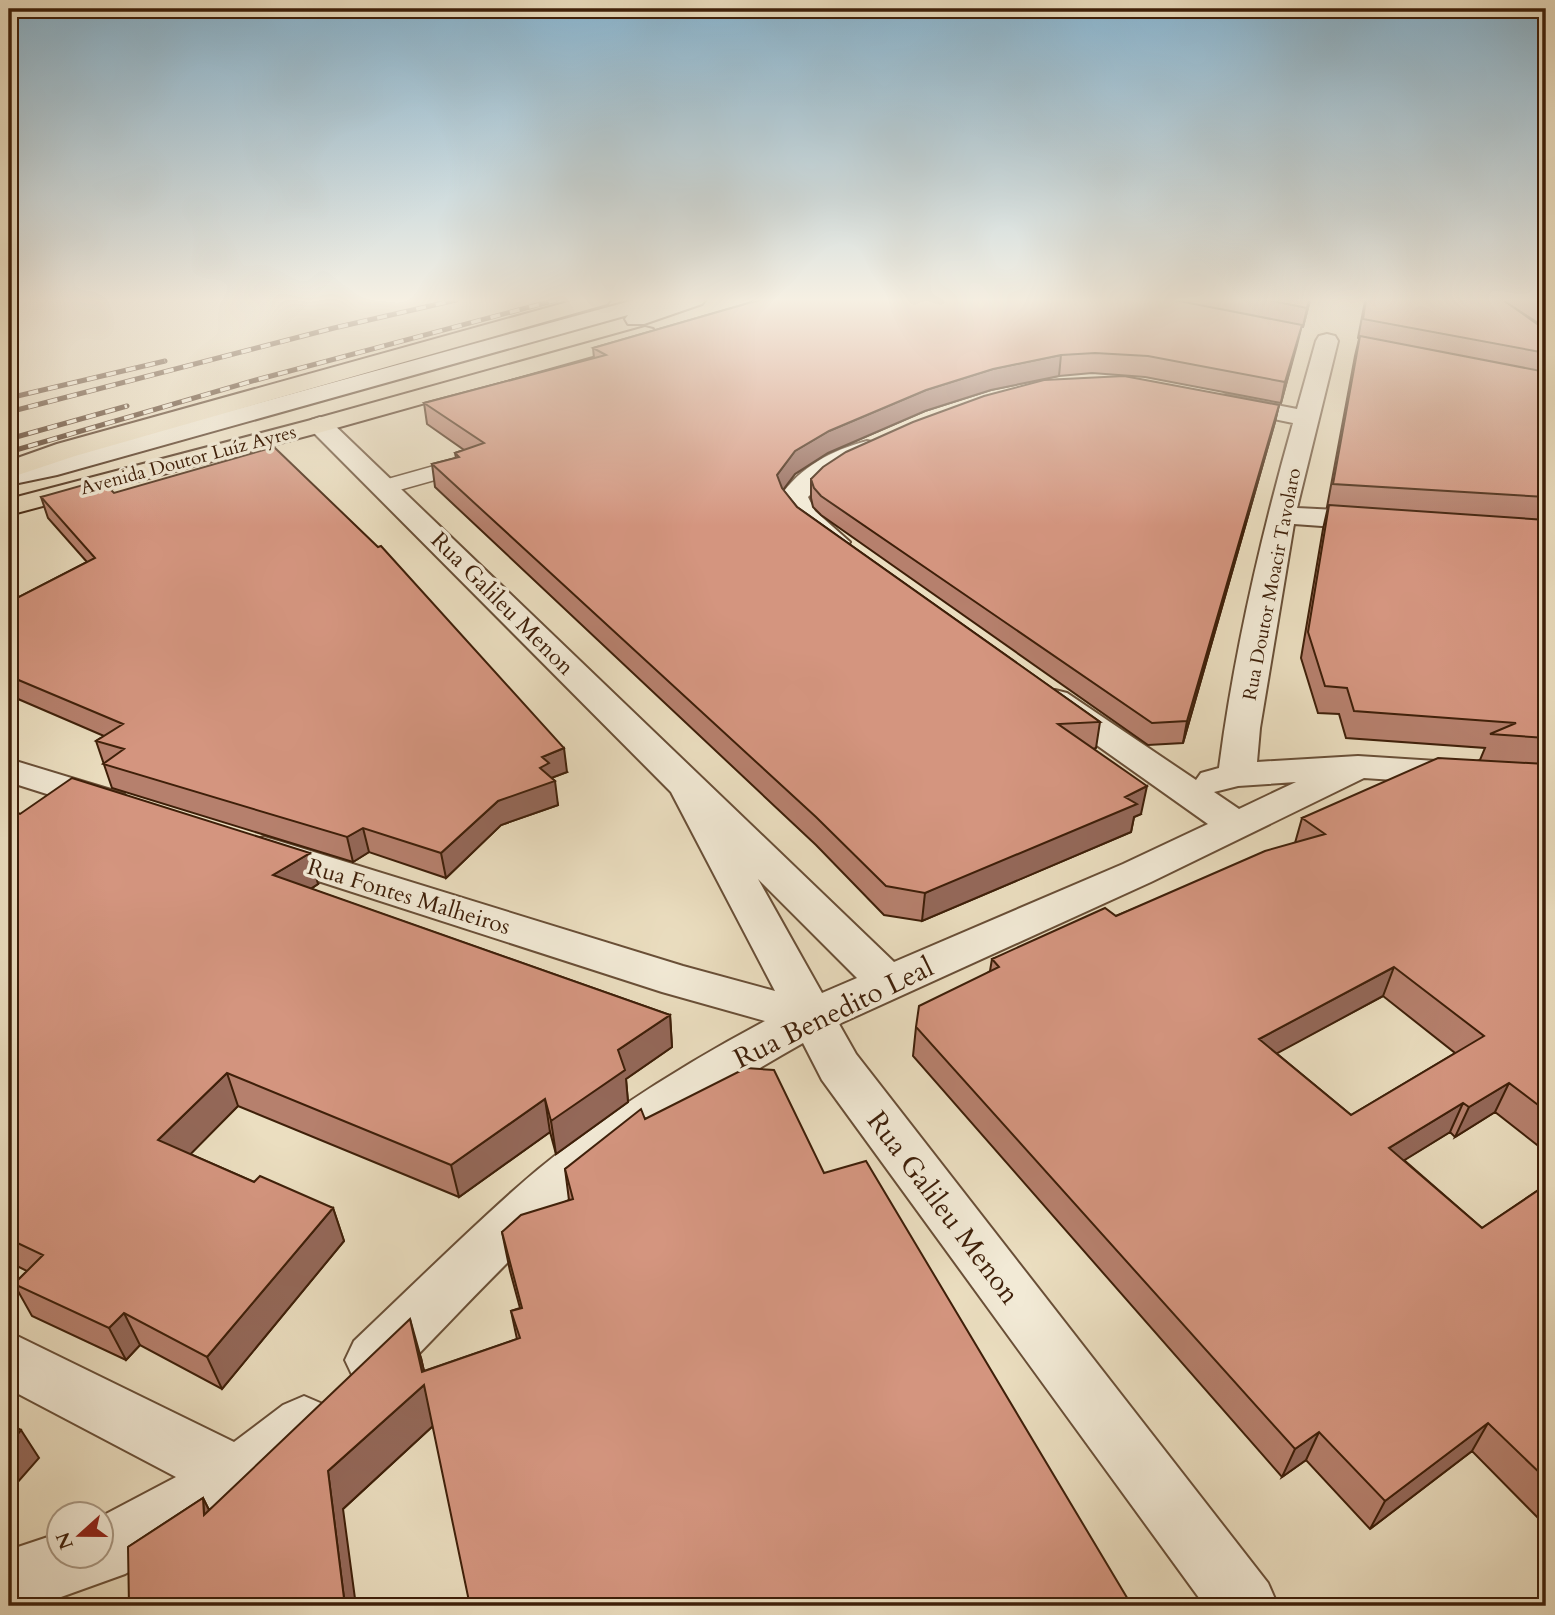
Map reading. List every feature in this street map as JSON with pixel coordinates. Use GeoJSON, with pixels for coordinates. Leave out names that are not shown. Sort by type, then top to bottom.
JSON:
{"type":"FeatureCollection","features":[{"type":"Feature","properties":{"kind":"highway","name":"Avenida Doutor Luíz Ayres"},"geometry":{"type":"LineString","coordinates":[[9,470],[80,446],[332,375]]}},
{"type":"Feature","properties":{"kind":"highway","name":"Avenida Doutor Luíz Ayres"},"geometry":{"type":"LineString","coordinates":[[9,507],[499,375]]}},
{"type":"Feature","properties":{"kind":"street"},"geometry":{"type":"LineString","coordinates":[[9,477],[48,469],[380,375]]}},
{"type":"Feature","properties":{"kind":"street"},"geometry":{"type":"LineString","coordinates":[[363,413],[455,375]]}},
{"type":"Feature","properties":{"kind":"street","name":"Rua Doutor Moacir Tavolaro"},"geometry":{"type":"LineString","coordinates":[[1237,775],[1242,728],[1281,514],[1318,375]]}},
{"type":"Feature","properties":{"kind":"street"},"geometry":{"type":"LineString","coordinates":[[1201,398],[1306,418]]}},
{"type":"Feature","properties":{"kind":"street","name":"Rua Galileu Menon"},"geometry":{"type":"LineString","coordinates":[[320,425],[887,983]]}},
{"type":"Feature","properties":{"kind":"street"},"geometry":{"type":"LineString","coordinates":[[854,555],[809,523],[798,510],[794,497],[801,484],[815,473],[889,438]]}},
{"type":"Feature","properties":{"kind":"street"},"geometry":{"type":"LineString","coordinates":[[1281,514],[1400,523]]}},
{"type":"Feature","properties":{"kind":"street"},"geometry":{"type":"LineString","coordinates":[[1033,684],[1237,825]]}},
{"type":"Feature","properties":{"kind":"street","name":"Rua Benedito Leal"},"geometry":{"type":"LineString","coordinates":[[116,1543],[239,1477],[316,1416],[533,1205],[605,1147],[722,1066],[811,1017],[1136,873],[1358,767]]}},
{"type":"Feature","properties":{"kind":"street","name":"Rua Benedito Leal"},"geometry":{"type":"LineString","coordinates":[[1237,775],[1358,767],[1546,779]]}},
{"type":"Feature","properties":{"kind":"street"},"geometry":{"type":"LineString","coordinates":[[9,770],[140,811]]}},
{"type":"Feature","properties":{"kind":"street"},"geometry":{"type":"LineString","coordinates":[[1184,789],[1237,775]]}},
{"type":"Feature","properties":{"kind":"street","name":"Rua Galileu Menon"},"geometry":{"type":"LineString","coordinates":[[684,781],[839,1066],[1245,1606]]}},
{"type":"Feature","properties":{"kind":"street","name":"Rua Fontes Malheiros"},"geometry":{"type":"LineString","coordinates":[[232,840],[678,981],[811,1017]]}},
{"type":"Feature","properties":{"kind":"street"},"geometry":{"type":"LineString","coordinates":[[9,1359],[239,1477]]}},
{"type":"Feature","properties":{"kind":"street"},"geometry":{"type":"LineString","coordinates":[[9,1583],[47,1570]]}},
{"type":"Feature","properties":{"kind":"lane"},"geometry":{"type":"LineString","coordinates":[[384,486],[466,464]]}},
{"type":"Feature","properties":{"kind":"building"},"geometry":{"type":"Polygon","coordinates":[[[529,375],[973,375],[926,390],[829,431],[795,451],[777,475],[782,488],[797,507],[1100,722],[1058,724],[1147,786],[1125,797],[1137,804],[925,893],[886,886],[816,817],[432,464],[459,457],[455,453],[484,443],[424,403],[529,375]]]}},
{"type":"Feature","properties":{"kind":"building"},"geometry":{"type":"Polygon","coordinates":[[[1250,375],[1287,375],[1285,382],[1250,375]]]}},
{"type":"Feature","properties":{"kind":"building"},"geometry":{"type":"Polygon","coordinates":[[[1353,375],[1546,375],[1546,497],[1333,484],[1353,375]]]}},
{"type":"Feature","properties":{"kind":"building"},"geometry":{"type":"Polygon","coordinates":[[[1124,376],[1279,405],[1187,721],[1152,723],[821,496],[811,479],[823,467],[846,452],[913,422],[984,396],[1044,380],[1124,376]]]}},
{"type":"Feature","properties":{"kind":"building"},"geometry":{"type":"Polygon","coordinates":[[[274,447],[378,547],[381,546],[564,748],[542,757],[549,763],[540,768],[555,781],[498,801],[441,853],[363,828],[347,837],[103,764],[124,749],[96,741],[123,724],[9,676],[9,602],[95,558],[41,497],[101,480],[114,493],[274,447]]]}},
{"type":"Feature","properties":{"kind":"building"},"geometry":{"type":"Polygon","coordinates":[[[1329,505],[1546,520],[1546,738],[1490,734],[1516,723],[1354,711],[1347,688],[1325,686],[1308,632],[1329,505]]]}},
{"type":"Feature","properties":{"kind":"building"},"geometry":{"type":"Polygon","coordinates":[[[1438,758],[1546,764],[1546,1111],[1509,1083],[1469,1107],[1463,1103],[1389,1148],[1482,1228],[1546,1185],[1546,1479],[1488,1423],[1385,1501],[1319,1432],[1295,1449],[916,1027],[919,1006],[999,967],[992,959],[1105,908],[1116,916],[1265,851],[1325,834],[1302,818],[1438,758]],[[1394,967],[1259,1039],[1351,1115],[1484,1036],[1394,967]]]}},
{"type":"Feature","properties":{"kind":"building"},"geometry":{"type":"Polygon","coordinates":[[[72,778],[310,853],[273,875],[670,1015],[618,1050],[625,1070],[551,1121],[545,1099],[451,1165],[227,1073],[158,1140],[254,1182],[260,1176],[333,1208],[207,1357],[124,1313],[109,1328],[14,1284],[43,1255],[9,1239],[9,810],[20,814],[72,778]]]}},
{"type":"Feature","properties":{"kind":"building"},"geometry":{"type":"Polygon","coordinates":[[[746,1068],[774,1070],[824,1173],[866,1161],[1132,1606],[470,1606],[424,1385],[328,1471],[345,1606],[129,1606],[128,1547],[203,1498],[204,1515],[410,1319],[422,1372],[520,1338],[511,1311],[522,1308],[502,1232],[521,1215],[573,1199],[565,1169],[641,1109],[645,1119],[746,1068]]]}},
{"type":"Feature","properties":{"kind":"building"},"geometry":{"type":"Polygon","coordinates":[[[9,1423],[21,1430],[9,1444],[9,1423]]]}},
{"type":"Feature","properties":{"kind":"railway"},"geometry":{"type":"LineString","coordinates":[[9,398],[104,375]]}},
{"type":"Feature","properties":{"kind":"railway"},"geometry":{"type":"LineString","coordinates":[[9,412],[151,375]]}},
{"type":"Feature","properties":{"kind":"railway"},"geometry":{"type":"LineString","coordinates":[[9,452],[273,375]]}},
{"type":"Feature","properties":{"kind":"railway"},"geometry":{"type":"LineString","coordinates":[[9,439],[127,406]]}}]}
